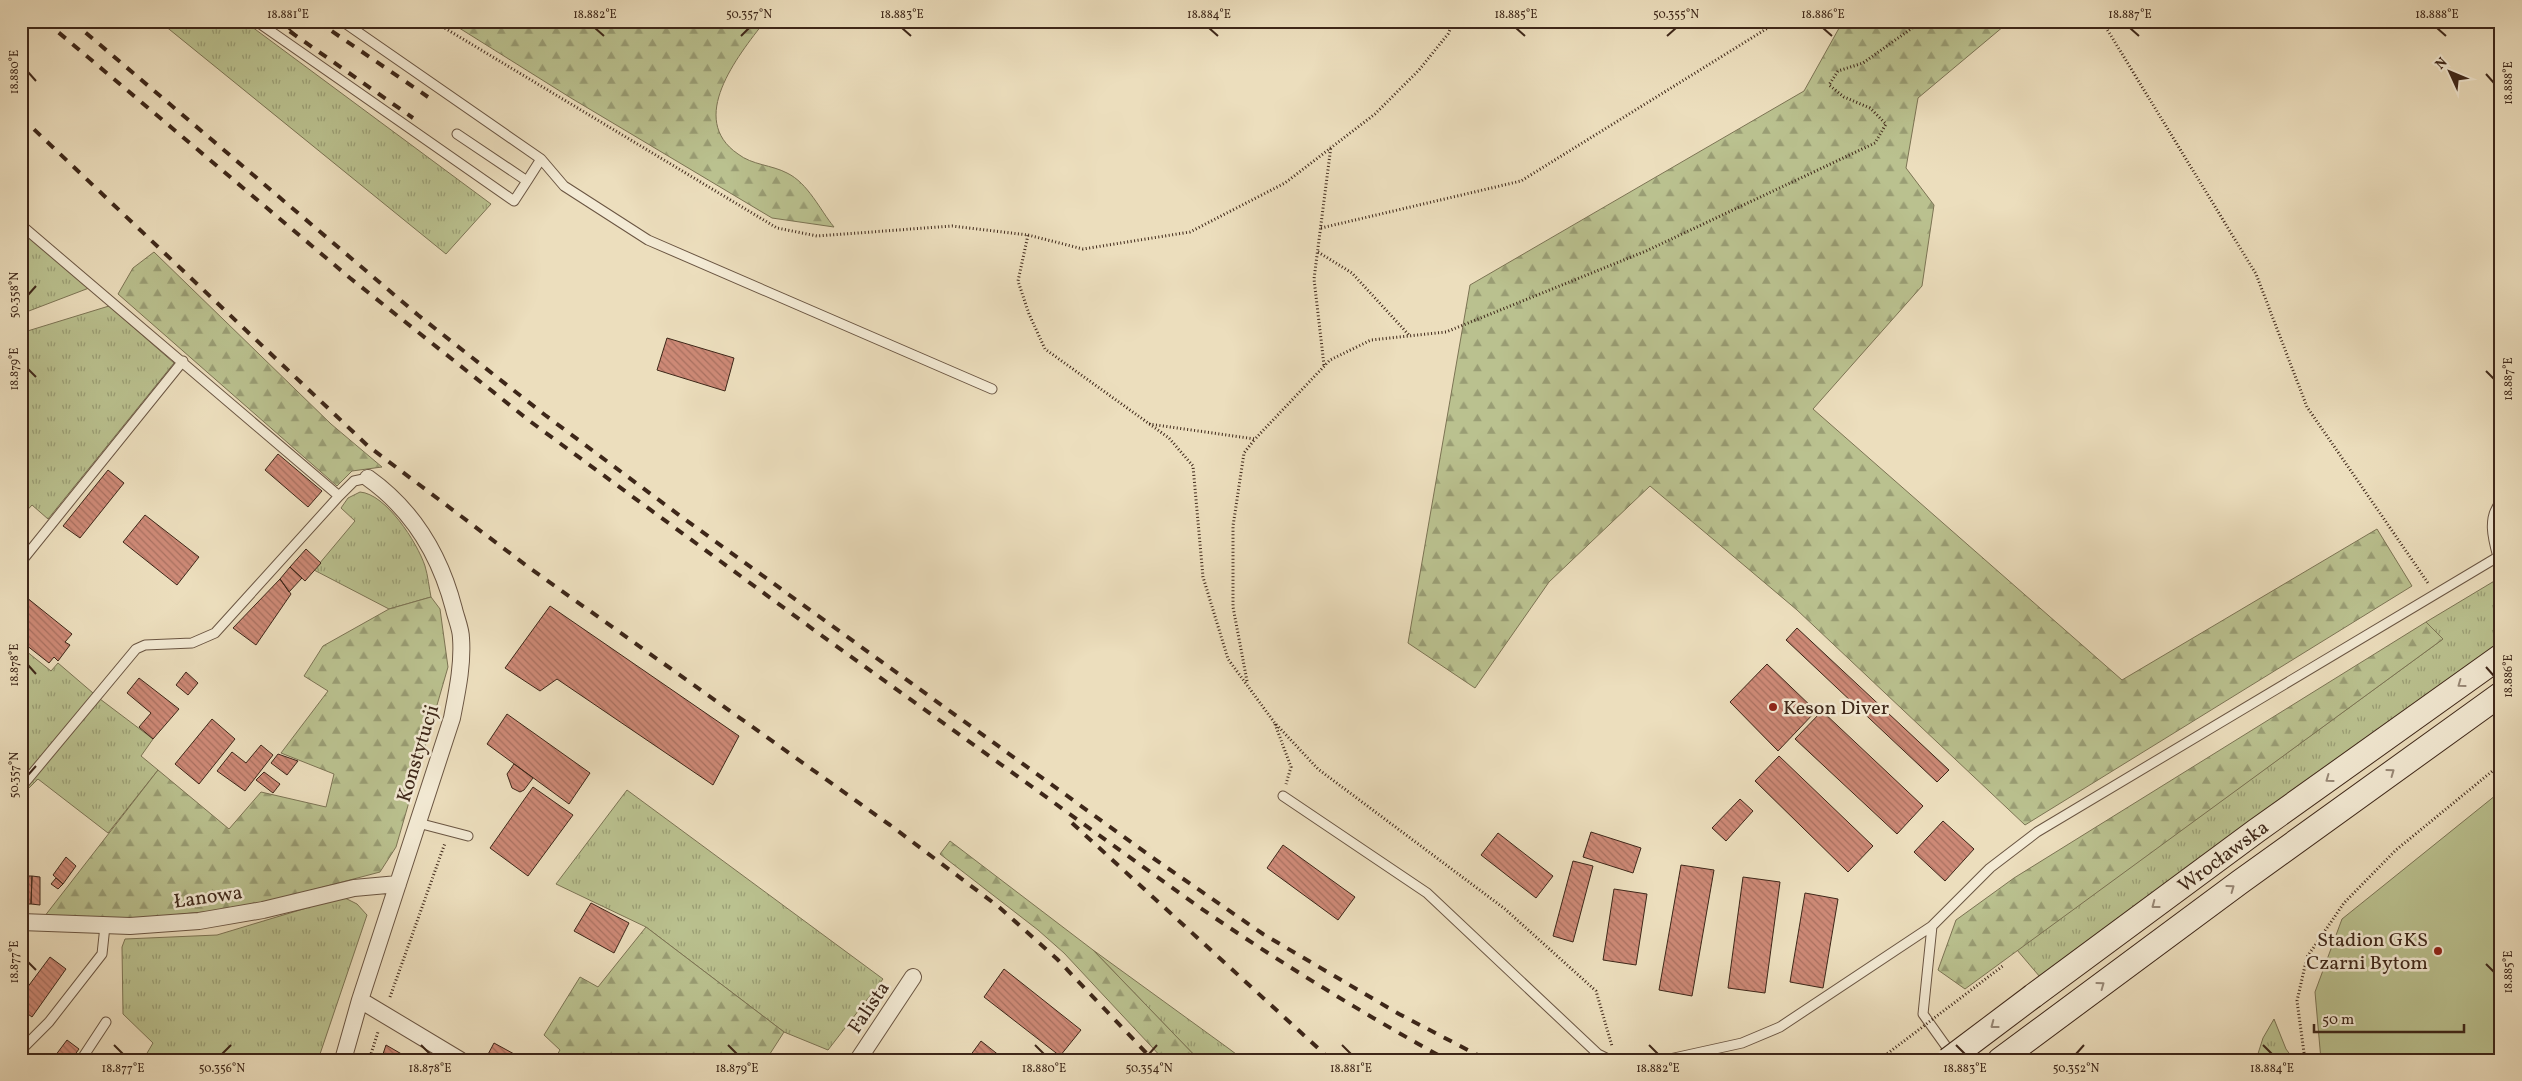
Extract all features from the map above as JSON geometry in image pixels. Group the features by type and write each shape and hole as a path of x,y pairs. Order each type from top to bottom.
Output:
{"main road":[{"name":"Wrocławska","path":"1948,1060 2256,831 2501,656"},
{"name":"Wrocławska","path":"2000,1060 2501,694"}],"street":[{"name":"Konstytucji","path":"343,1060 360,1000 452,718 460,681 462,638 447,584 428,540 402,507 387,492 368,478"},
{"name":"Łanowa","path":"21,922 105,926 199,921 263,910 354,888 398,884"},
{"name":"Falista","path":"858,1060 913,977"},
{"path":"360,1000 460,1060"}],"lane":[{"path":"256,21 514,201 541,159"},
{"path":"342,21 541,159 564,186 648,240 992,389"},
{"path":"458,134 527,181"},
{"path":"21,225 339,496"},
{"path":"21,562 183,362"},
{"path":"22,786 136,649 145,645 192,642 215,633 339,496 354,481 368,478"},
{"path":"1665,1060 1742,1043 1780,1027 1932,926 1990,868 2037,832 2499,556 2491,535 2495,508 2501,502"},
{"path":"1283,796 1427,893 1598,1054 1612,1055"},
{"path":"418,822 468,836"},
{"path":"21,1050 49,1022 102,954 105,926"},
{"path":"1932,926 1923,1014 1955,1060"},
{"path":"81,1060 106,1022"}],"path":[{"path":"433,21 777,228 817,236 952,226 1028,236 1083,249 1190,232 1285,183 1331,146 1376,114 1407,83 1448,34 1454,21"},
{"path":"1321,228 1521,181 1779,21"},
{"path":"1247,684 1233,607 1233,526 1244,453 1330,360 1371,340 1446,332 1646,251 1875,143 1886,124 1870,108 1844,97 1829,84 1838,70 1863,63 1922,21"},
{"path":"2102,21 2256,274 2307,407 2436,594"},
{"path":"1324,366 1314,279 1331,146"},
{"path":"1028,236 1018,281 1031,319 1045,349 1169,438 1193,466 1203,577 1228,659 1274,722 1318,769 1504,909 1596,991 1612,1055"},
{"path":"1318,252 1352,273 1409,336"},
{"path":"1149,424 1255,439"},
{"path":"1274,722 1291,767 1283,796"},
{"path":"2305,1060 2297,1001 2307,957 2344,903 2396,850 2501,764"},
{"path":"369,1060 448,831"},
{"path":"1879,1060 2004,965"}],"green space":[{"path":"159,21 244,21 491,204 446,254"},
{"path":"448,21 765,21 742,52 722,88 717,106 717,124 723,140 738,154 749,160 787,173 801,183 834,227 772,218 571,98"},
{"path":"1843,21 2010,21 1918,98 1906,168 1934,205 1922,286 1813,409 2122,680 2377,529 2412,586 2025,825 1797,610 1650,486 1549,582 1475,688 1408,643 1470,285 1804,91"},
{"path":"21,229 89,288 21,314"},
{"path":"154,252 331,424 382,467 352,471 337,486 118,294 133,268"},
{"path":"109,306 174,363 48,519 32,505 21,517 21,333"},
{"path":"360,492 380,501 390,510 408,533 425,566 431,597 389,609 314,570 355,521 341,508 348,498"},
{"path":"2501,577 2501,642 2191,864 2040,977 2017,950 2443,639 2426,622"},
{"path":"431,597 440,609 448,667 396,847 380,872 244,908 130,919 44,917 158,770 229,829 261,792 326,807 334,774 281,753 328,691 304,676 323,646 389,609"},
{"path":"2426,622 2443,639 1965,989 1938,970 1956,920 2014,878"},
{"path":"21,647 51,671 58,663 100,699 153,739 141,756 158,770 108,833 38,779 25,792 21,789"},
{"path":"627,790 883,979 828,1050 784,1032 646,927 556,884"},
{"name":"Stadion GKS Czarni Bytom","path":"2501,791 2501,1060 2321,1060 2315,992 2342,919"},
{"path":"950,841 1093,950 1199,1060 1164,1060 1064,953 1038,930 940,854"},
{"path":"343,897 357,904 367,915 318,1060 143,1060 153,1043 123,1014 122,947 125,939 217,935"},
{"path":"646,927 784,1032 766,1060 688,1060 683,1057 681,1060 554,1060 560,1050 544,1035 580,977 598,987"},
{"path":"1093,950 1228,1048 1244,1060 1199,1060"},
{"path":"2274,1019 2286,1049 2294,1060 2256,1060 2263,1038"}],"building":[{"path":"667,338 734,358 725,391 657,370"},
{"path":"278,454 322,491 308,507 265,470"},
{"path":"108,470 124,483 80,538 63,526"},
{"path":"145,515 199,557 177,585 123,542"},
{"path":"306,549 321,563 305,581 290,567"},
{"path":"290,567 302,578 289,592 280,579"},
{"path":"280,579 291,594 256,645 233,628"},
{"path":"21,593 72,634 65,642 70,645 58,661 54,657 49,663 21,641"},
{"path":"550,606 739,736 713,785 557,679 540,691 505,668"},
{"path":"1797,628 1949,770 1937,782 1786,640"},
{"name":"Keson Diver","path":"1767,664 1816,711 1778,751 1730,702"},
{"path":"186,672 198,683 188,695 176,685"},
{"path":"139,678 179,709 153,739 139,727 151,713 127,693"},
{"path":"1822,711 1923,806 1897,834 1795,739"},
{"path":"507,714 590,773 569,804 487,744"},
{"path":"212,719 235,739 199,784 175,764"},
{"path":"261,745 273,755 245,791 217,771 232,752 246,763"},
{"path":"278,754 298,761 287,775 271,763"},
{"path":"1779,756 1873,846 1848,872 1755,781"},
{"path":"514,764 533,778 524,790 520,792 512,788 507,774"},
{"path":"264,772 280,784 273,793 256,780"},
{"path":"533,787 573,815 528,876 490,848"},
{"path":"1740,799 1753,811 1726,841 1712,828"},
{"path":"1943,821 1974,849 1945,881 1914,852"},
{"path":"1591,832 1641,848 1633,873 1583,857"},
{"path":"1498,833 1553,876 1536,898 1481,855"},
{"path":"1283,845 1355,897 1338,920 1267,868"},
{"path":"66,857 76,866 63,884 53,875"},
{"path":"1573,861 1593,866 1573,942 1553,936"},
{"path":"1681,865 1714,870 1692,996 1659,990"},
{"path":"21,876 32,876 31,904 21,904"},
{"path":"32,876 40,877 40,905 31,904"},
{"path":"1743,877 1780,882 1765,993 1728,988"},
{"path":"56,878 63,884 58,889 51,884"},
{"path":"1614,889 1647,894 1636,965 1603,960"},
{"path":"1805,893 1838,899 1823,988 1790,982"},
{"path":"591,903 629,923 614,953 574,931"},
{"path":"50,957 66,969 32,1017 21,1009 21,996"},
{"path":"1004,969 1081,1030 1060,1056 984,997"},
{"path":"67,1040 79,1049 71,1060 52,1060"},
{"path":"981,1041 1005,1060 967,1060"},
{"path":"494,1043 525,1060 485,1060"},
{"path":"386,1045 412,1060 381,1060"}],"railway":[{"path":"45,21 350,278 531,422 814,630 1199,907 1321,986 1447,1060"},
{"path":"72,21 418,315 545,415 683,518 1153,858 1263,934 1399,1014 1487,1060"},
{"path":"275,21 413,118"},
{"path":"317,21 428,97"},
{"path":"21,117 368,446 531,569 890,825 999,907 1057,959 1153,1060"},
{"path":"1072,823 1331,1060"}],"place":[{"name":"Keson Diver","path":"1773,707"},
{"name":"Stadion GKS Czarni Bytom","path":"2438,951"}]}
